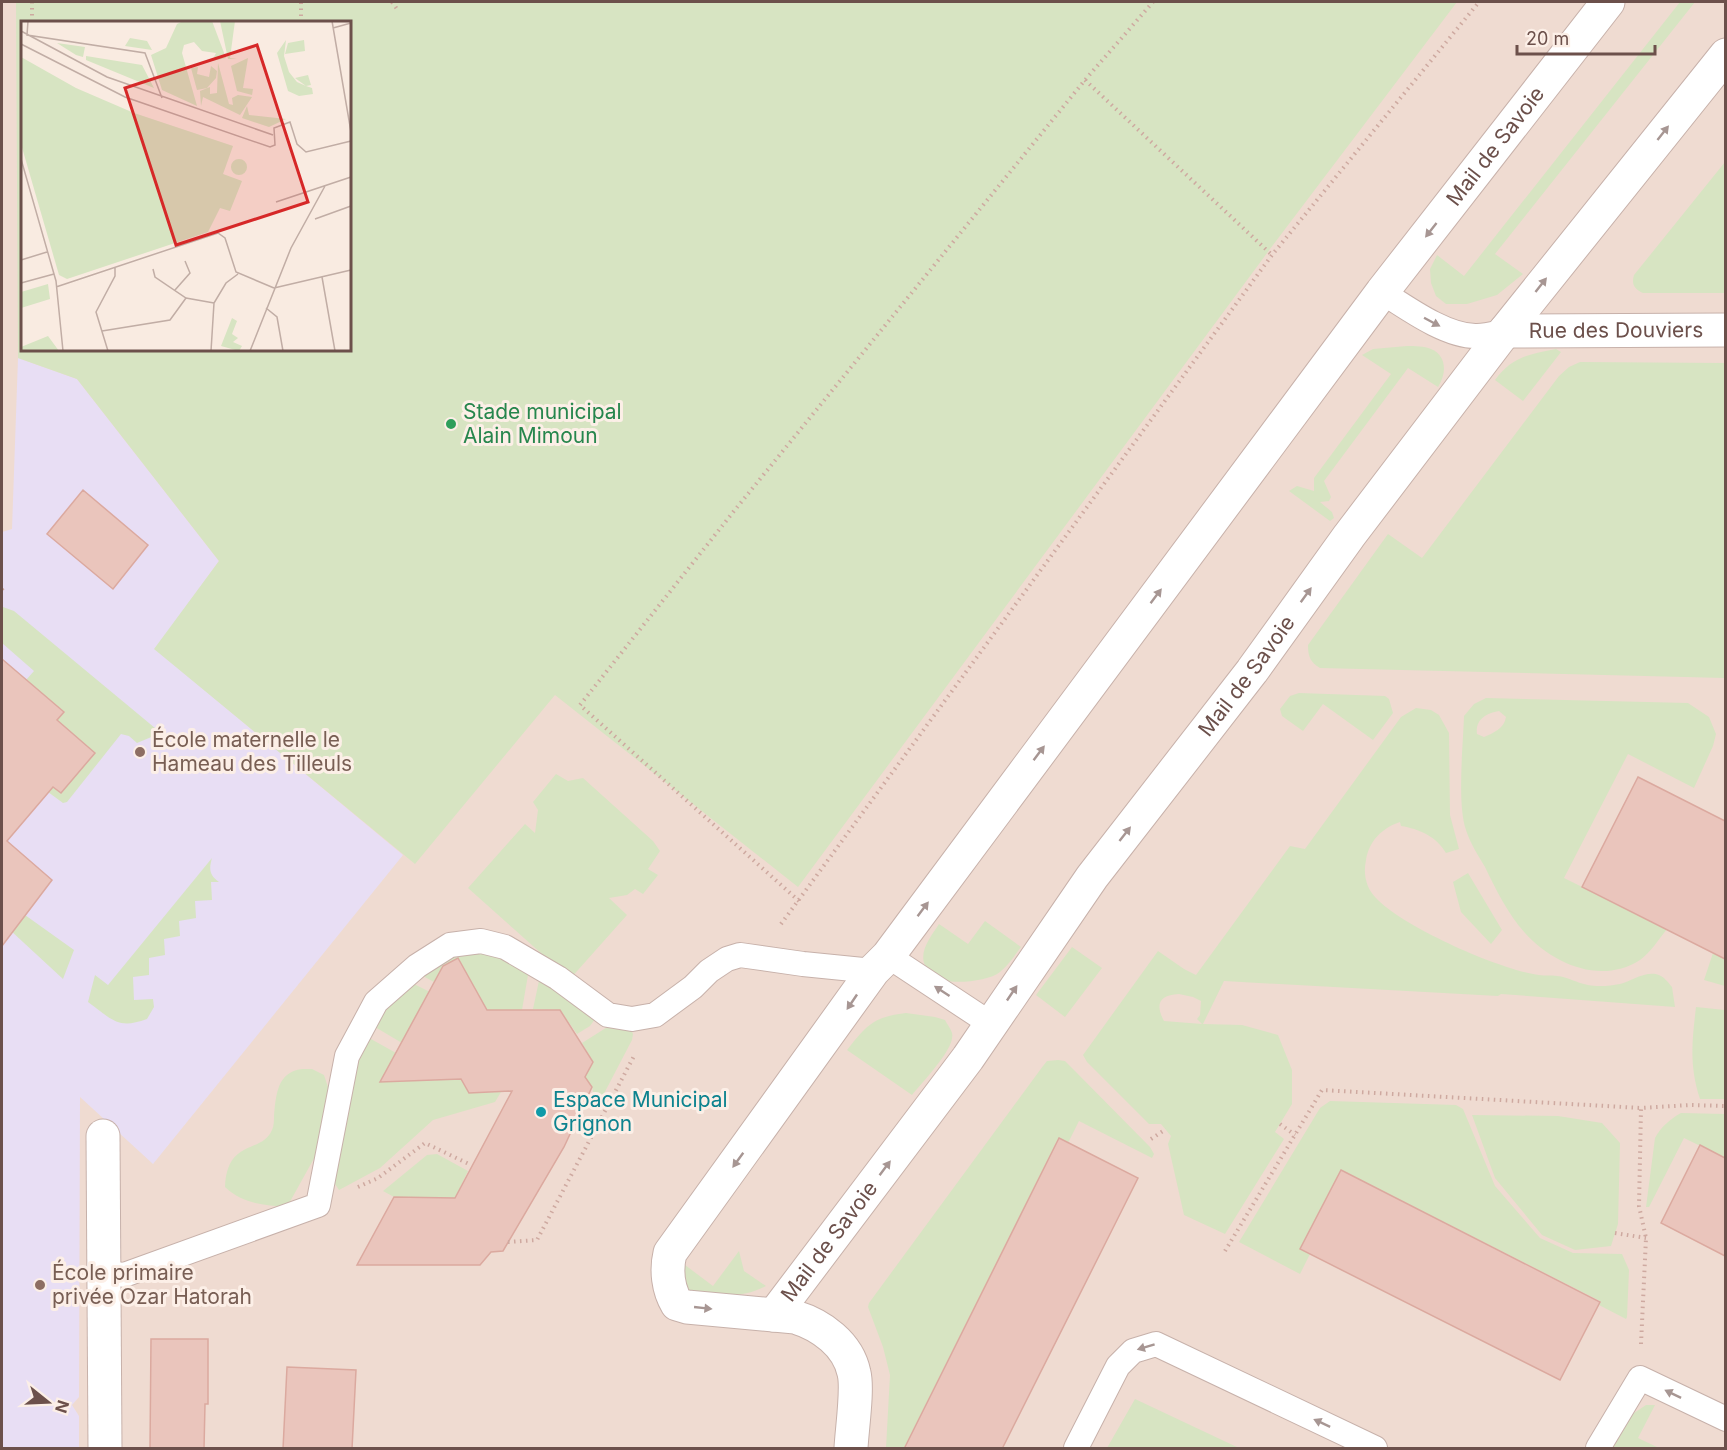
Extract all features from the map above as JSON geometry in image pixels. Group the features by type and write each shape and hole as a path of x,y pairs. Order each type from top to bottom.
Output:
{"street":[{"name":"Mail de Savoie","path":"851,1449 855,1375 851,1361 843,1348 808,1321 677,1304 672,1295 667,1266 670,1253 881,963 1382,292 1608,2"},
{"name":"Mail de Savoie","path":"774,1315 968,1058 1092,877 1252,670 1349,536 1505,331 1725,55"},
{"name":"Rue des Douviers","path":"1505,331 1725,330"},
{"path":"103,1136 105,1449"}],"lane":[{"path":"1382,292 1452,332 1476,336 1505,331"},
{"path":"104,1272 124,1275 318,1205 347,1056 376,1002 417,966 450,945 481,940 505,947 558,978 608,1015 632,1019 655,1015 693,987 709,971 727,959 740,955 803,964 881,963 991,1023"},
{"path":"1076,1449 1118,1366 1133,1351 1156,1344 1375,1449"},
{"path":"1598,1449 1640,1378 1725,1419"}],"path":[{"path":"32,2 32,21"},
{"path":"301,2 301,21"},
{"path":"392,2 397,9"},
{"path":"799,901 580,705 734,511 1085,80 1153,2"},
{"path":"755,956 799,901 1272,255 1479,2"},
{"path":"1085,80 1272,255"},
{"path":"508,1242 537,1240 655,1015"},
{"path":"1225,1251 1322,1090 1641,1108 1690,1105 1725,1106"},
{"path":"1640,1378 1646,1238 1639,1206 1641,1108"},
{"path":"1280,1124 1295,1135"},
{"path":"1151,1139 1166,1129"},
{"path":"318,1205 378,1178 425,1143 471,1165"},
{"path":"1615,1233 1646,1238"}],"shaded area":[{"path":"2,2 1725,2 1725,1448 2,1448"},
{"name":"École maternelle le Hameau des Tilleuls","path":"18,358 77,379 219,561 155,649 403,855 153,1164 80,1097 79,1397 72,1405 79,1416 79,1448 2,1448 2,532 12,529"}],"green space":[{"name":"Stade municipal Alain Mimoun","path":"16,2 1457,2 1273,245 798,887 555,695 415,864 154,649 219,561 77,379 18,358"},
{"path":"1680,2 1695,2 1495,254 1523,274 1497,295 1467,304 1446,304 1436,296 1431,283 1430,269 1437,255 1464,276"},
{"path":"1725,162 1725,293 1643,293 1638,290 1633,284 1634,275"},
{"path":"1419,346 1437,352 1444,366 1441,382 1438,387 1408,368 1324,481 1331,497 1329,501 1320,502 1332,512 1334,518 1330,521 1289,491 1297,486 1314,491 1314,478 1391,374 1362,355 1373,349"},
{"path":"1556,349 1561,352 1523,401 1495,380 1515,361"},
{"path":"1580,362 1725,363 1725,678 1320,668 1314,663 1309,656 1308,645 1388,534 1422,558 1559,376 1569,367"},
{"path":"3,607 14,611 161,733 137,743 129,736 121,734 67,802 63,803 48,792 53,787 61,793 95,753 57,720 64,712 26,680 34,671 2,643"},
{"path":"1299,693 1385,696 1389,699 1393,713 1373,740 1323,704 1303,731 1282,716 1280,709 1290,696"},
{"path":"1486,698 1688,703 1709,717 1716,734 1694,788 1628,754 1564,878 1667,929 1640,960 1610,971 1578,968 1549,954 1536,944 1508,910 1472,844 1463,819 1461,775 1464,716 1474,704","holes":["1499,711 1506,717 1501,728 1484,737 1477,734 1478,725 1486,715"]},
{"path":"1416,708 1431,710 1439,715 1449,733 1450,815 1459,849 1446,853 1432,838 1421,831 1401,826 1400,822 1388,828 1373,841 1366,860 1366,881 1376,898 1407,922 1429,934 1477,956 1522,971 1561,977 1592,986 1620,984 1649,974 1659,975 1672,987 1675,1007 1501,994 1498,996 1224,981 1203,1024 1242,1025 1278,1035 1292,1070 1292,1104 1275,1132 1284,1139 1225,1234 1184,1215 1168,1144 1171,1136 1161,1124 1149,1124 1087,1062 1083,1055 1158,951 1196,975 1290,846 1305,849 1401,717","holes":["1179,994 1201,1001 1200,1015 1197,1019 1202,1024 1164,1021 1160,1010 1163,998"]},
{"path":"556,774 568,781 583,778 653,841 660,851 648,869 658,875 643,894 635,889 627,895 609,898 627,915 570,979 468,888 525,824 535,833 538,810 533,802"},
{"path":"212,858 211,872 219,882 211,882 212,900 195,901 196,918 179,921 180,936 164,939 165,955 149,958 149,975 133,977 134,1000 153,999 154,1007 147,1019 121,1023 109,1018 88,1002 95,975 108,985"},
{"path":"1468,873 1502,930 1491,944 1461,912 1453,882"},
{"path":"25,915 74,950 63,979 10,930"},
{"path":"985,921 1021,947 1006,967 987,978 968,981 942,980 932,975 923,958 927,942 939,924 968,944"},
{"path":"1072,947 1102,968 1065,1017 1036,995"},
{"path":"474,948 529,969 522,1010 487,1010 463,968 444,965 434,982 423,976 452,953"},
{"path":"1713,953 1725,959 1725,986 1704,980"},
{"path":"540,976 595,1019 590,1026 577,1034 560,1010 533,1009"},
{"path":"412,983 430,992 402,1043 375,1027 375,1023 391,1002"},
{"path":"1696,1007 1725,1010 1725,1099 1700,1099 1692,1053"},
{"path":"906,1013 945,1020 952,1033 952,1039 944,1056 912,1095 847,1050 866,1028 878,1020"},
{"path":"609,1026 630,1027 633,1034 597,1107 592,1087 585,1077 593,1062 582,1043"},
{"path":"365,1039 371,1039 396,1053 400,1081 461,1079 469,1093 501,1092 495,1102 433,1120 380,1168 339,1190 333,1181 341,1113"},
{"path":"1047,1061 1065,1061 1150,1147 1154,1154 1152,1158 1079,1121 1068,1143 1058,1139 904,1448 886,1448 890,1375 883,1347 868,1307 869,1303 1043,1066"},
{"path":"302,1069 312,1069 324,1075 328,1087 323,1128 317,1153 287,1207 262,1204 239,1197 225,1187 227,1171 238,1154 267,1137 273,1127 279,1086 287,1075"},
{"path":"1330,1101 1456,1105 1463,1109 1495,1186 1540,1238 1573,1253 1622,1254 1629,1270 1626,1319 1599,1305 1600,1301 1341,1170 1301,1249 1310,1254 1300,1274 1239,1242 1320,1108"},
{"path":"1681,1113 1725,1114 1725,1158 1684,1138 1649,1207 1646,1207 1655,1138 1666,1124"},
{"path":"1472,1115 1558,1116 1602,1123 1620,1143 1618,1224 1611,1246 1575,1250 1542,1235 1495,1178"},
{"path":"437,1154 468,1171 455,1198 394,1197 383,1191 427,1155"},
{"path":"739,1251 744,1271 766,1286 738,1295 720,1295 691,1292 683,1282 685,1265 713,1286"},
{"path":"1135,1399 1239,1448 1107,1448"},
{"path":"1646,1405 1655,1405 1638,1438 1659,1448 1609,1448 1628,1417"}],"building":[{"path":"83,490 148,545 113,589 47,534"},
{"path":"2,659 64,712 57,720 95,753 61,793 53,787 7,841 52,880 2,946"},
{"path":"1638,777 1725,821 1725,959 1582,887"},
{"name":"Espace Municipal Grignon","path":"458,958 487,1010 560,1010 593,1062 585,1077 592,1087 564,1147 503,1251 491,1252 480,1265 357,1265 394,1197 455,1198 512,1091 469,1093 461,1079 380,1082 443,966"},
{"path":"1059,1138 1138,1178 1002,1449 904,1449"},
{"path":"1700,1145 1725,1158 1725,1256 1661,1223"},
{"path":"1341,1170 1600,1302 1560,1380 1300,1249"},
{"path":"151,1339 208,1339 208,1404 205,1404 204,1449 150,1449"},
{"path":"287,1367 356,1370 352,1449 283,1449"}],"place":[{"name":"Stade municipal Alain Mimoun","path":"451,424"},
{"name":"École maternelle le Hameau des Tilleuls","path":"140,752"},
{"name":"Espace Municipal Grignon","path":"541,1112"},
{"name":"École primaire privée Ozar Hatorah","path":"40,1285"}]}
